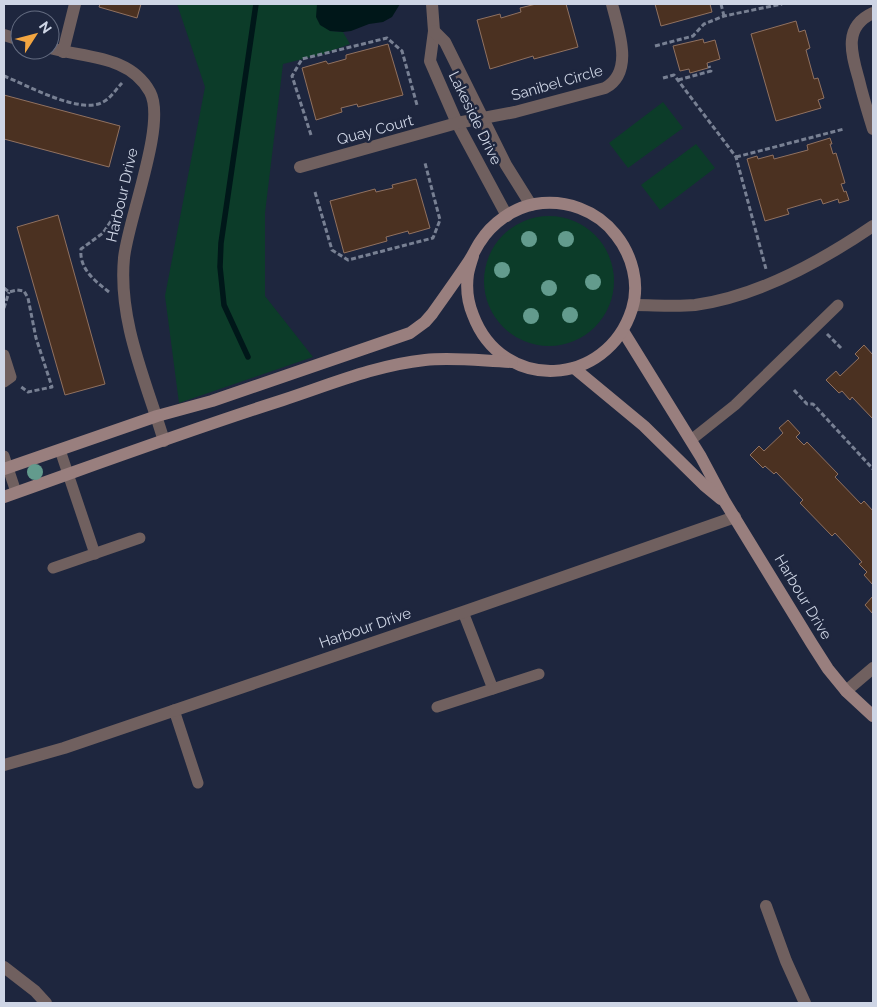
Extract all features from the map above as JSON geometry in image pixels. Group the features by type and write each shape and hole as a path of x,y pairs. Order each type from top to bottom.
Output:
{"street":[{"path":"63,52 75,4"},
{"name":"Lakeside Drive","path":"432,4 434,31 430,62 457,123 507,216"},
{"name":"Sanibel Circle","path":"457,123 514,112 579,96 612,85 618,78 622,62 620,40 612,4"},
{"path":"873,14 862,20 855,28 851,49 873,129"},
{"name":"Lakeside Drive","path":"434,31 444,42 506,165 531,206"},
{"name":"Harbour Drive","path":"60,51 121,64 132,71 150,91 154,101 154,133 124,256 124,297 132,339 164,441"},
{"name":"Quay Court","path":"300,167 457,123"},
{"path":"5,464 60,450 157,416 212,400 351,354 416,329 432,314 487,233 507,216 519,209 551,203 568,204 584,209 612,228 631,259 635,279 634,305 623,331 616,341 600,356 574,368 558,371 530,368 512,362 497,352 476,325 470,309 467,291 468,275 473,256"},
{"path":"634,305 694,305 729,297 768,284 809,265 873,226"},
{"name":"Harbour Drive","path":"623,331 691,440 725,502 828,669 846,691 873,716"},
{"path":"351,354 359,375"},
{"path":"10,494 209,424 359,375 424,360 453,359 512,362"},
{"name":"Harbour Drive","path":"574,368 644,426 704,485 725,502"},
{"name":"Harbour Drive","path":"4,765 64,748 464,612 735,517"},
{"path":"846,691 873,668"},
{"path":"766,906 786,961 805,1003"},
{"path":"4,966 35,991 46,1003"}],"lane":[{"path":"691,440 735,405 838,305"},
{"path":"4,355 11,377 6,380"},
{"path":"60,450 95,554"},
{"path":"5,464 10,494"},
{"path":"53,568 140,538"},
{"path":"464,612 493,689"},
{"path":"437,707 539,674"},
{"path":"174,710 198,783"}],"path":[{"path":"721,4 724,16"},
{"path":"655,46 693,36 704,24 724,16 782,4"},
{"path":"311,135 292,76 302,59 386,38 402,51 417,105"},
{"path":"678,80 711,72 709,66"},
{"path":"4,76 41,93 82,106 100,104 106,101 132,71"},
{"path":"663,78 674,75 736,157 766,262 768,284"},
{"path":"736,157 844,129"},
{"path":"315,192 332,250 348,260 433,238 440,220 425,163"},
{"path":"124,297 109,292 97,282 80,259 80,249 103,233 116,215 135,208"},
{"path":"4,288 9,292"},
{"path":"6,380 28,392 52,387 36,338 28,298 24,291 9,292"},
{"path":"4,308 9,292"},
{"path":"794,390 807,404 813,404 873,469"}],"green space":[{"path":"177,4 317,4 317,19 330,31 343,32 350,44 323,54 283,64 265,213 265,296 313,357 179,403 165,296 205,87"},
{"path":"663,102 683,128 628,168 609,143"},
{"path":"696,144 715,168 660,210 641,185"},
{"path":"549,216 562,217 574,221 595,235 609,256 613,268 613,294 609,306 595,327 574,341 562,345 549,346 536,345 524,341 503,327 489,306 485,294 484,281 485,268 489,256 503,235 524,221 536,217"}],"shaded area":[{"path":"317,4 400,4 392,17 383,22 343,32 330,31 320,25 316,17"}],"building":[{"path":"100,4 141,4 137,18 99,7"},
{"path":"536,4 566,4 578,47 534,59 533,56 490,69 477,20 500,14 501,18 521,12 520,8"},
{"path":"655,4 710,4 712,12 661,26"},
{"path":"796,21 799,32 805,30 810,48 806,50 814,79 818,78 824,98 818,100 821,108 776,121 751,34"},
{"path":"703,39 704,43 715,40 720,59 707,63 708,68 690,73 689,69 680,71 673,46"},
{"path":"388,44 403,95 358,107 357,104 341,108 342,112 316,120 302,68 326,61 328,64 346,59 346,55"},
{"path":"4,95 120,126 109,167 4,139"},
{"path":"830,138 833,154 836,153 845,183 841,184 849,200 839,203 838,199 823,204 821,199 787,209 789,214 765,221 747,159 757,156 758,159 773,155 774,159 808,150 807,145"},
{"path":"416,179 430,228 409,234 408,231 386,237 387,241 344,253 330,201 375,189 376,192 393,188 392,185"},
{"path":"58,215 105,384 65,395 17,227"},
{"path":"864,345 873,355 873,419 852,397 850,400 842,391 839,393 826,380 836,371 840,376 859,358 855,354"},
{"path":"788,420 800,433 796,437 804,445 807,442 838,474 835,477 861,504 864,501 873,511 873,585 864,575 867,572 859,564 862,562 835,533 832,536 800,503 803,500 776,472 774,474 765,466 763,468 750,455 759,446 764,451 783,433 779,428"},
{"path":"873,596 873,614 865,605"}],"waterway":[{"path":"248,357 224,305 220,267 221,243 256,4"}]}
